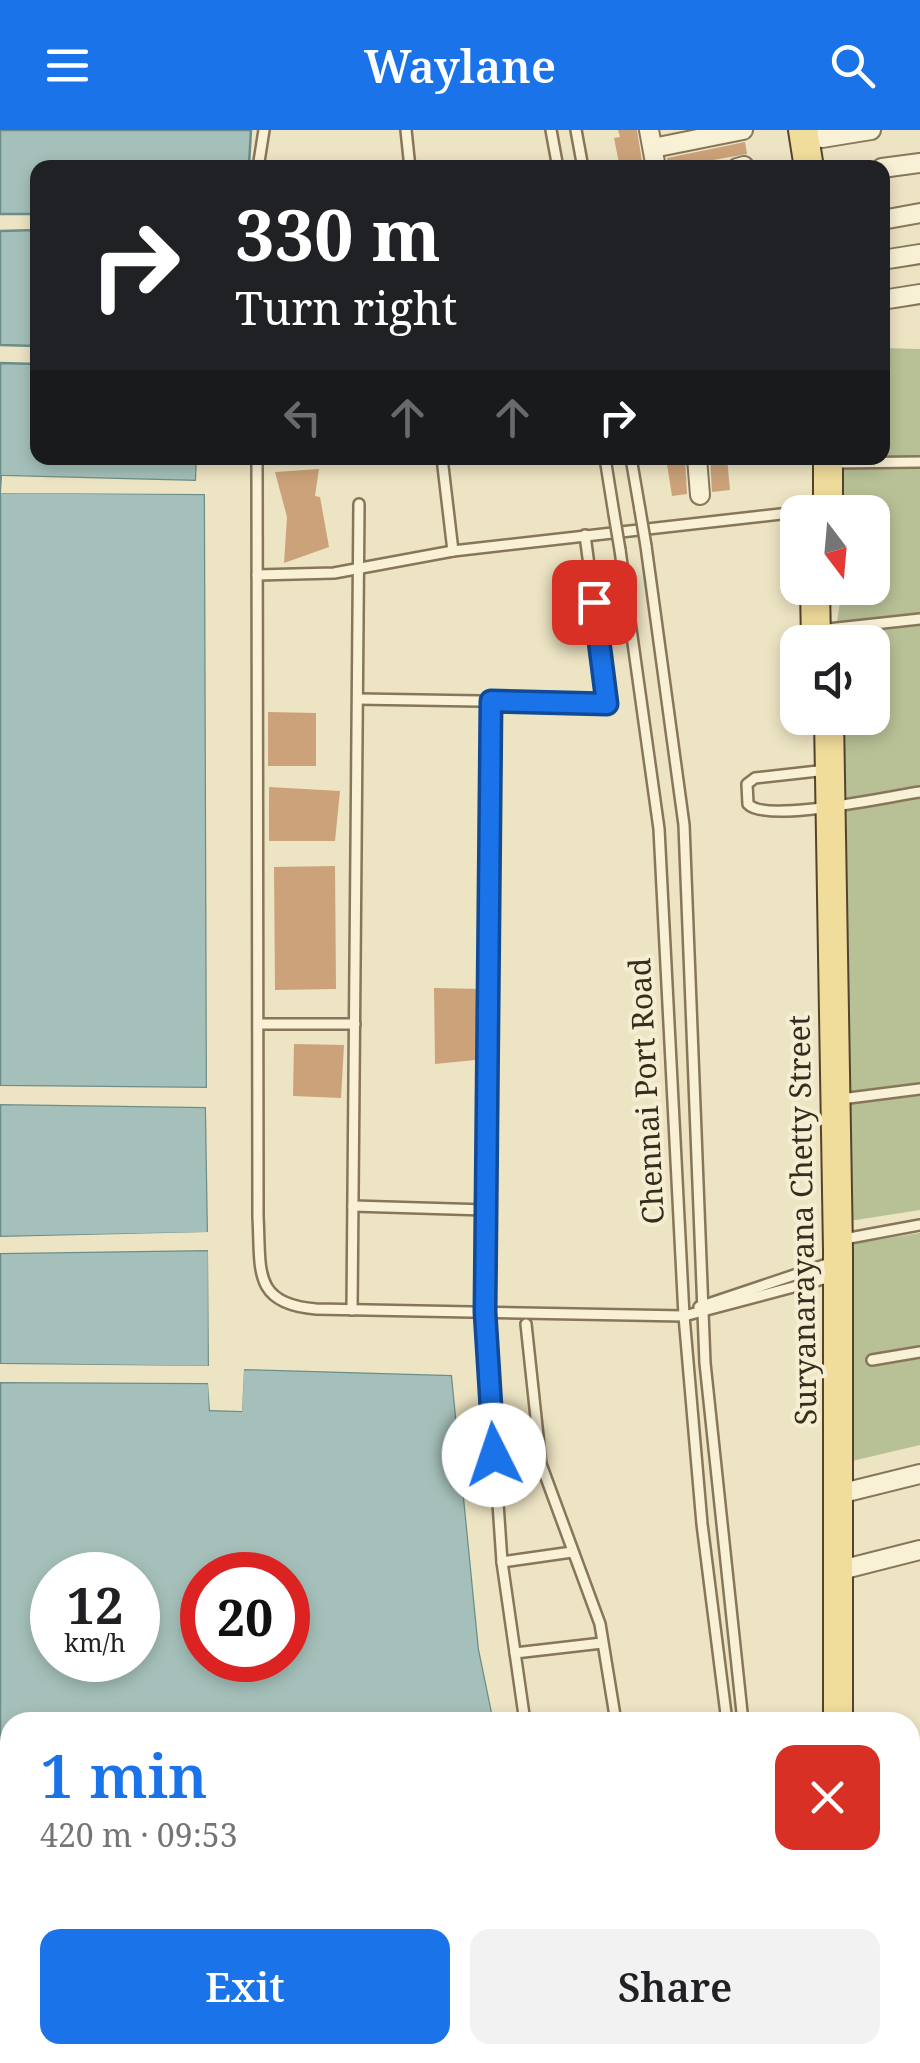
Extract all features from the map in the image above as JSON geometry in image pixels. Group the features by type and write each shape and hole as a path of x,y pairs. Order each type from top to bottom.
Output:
{"main road":[{"path":"810,160 815,132"},
{"path":"815,132 821,160"},
{"path":"822,495 823,465"},
{"name":"Suryanarayana Chetty Street","path":"817,735 824,806 833,1100 821,1712"},
{"name":"Suryanarayana Chetty Street","path":"828,735 824,806 839,1494 838,1712"}],"street":[{"path":"651,139 742,130"},
{"path":"815,132 871,130"},
{"path":"890,167 920,163"},
{"path":"890,218 920,212"},
{"path":"890,259 920,254"},
{"path":"890,299 920,294"},
{"path":"698,465 700,495"},
{"path":"839,1494 920,1474"},
{"path":"840,1570 920,1550"}],"lane":[{"path":"259,160 264,130"},
{"path":"406,130 409,160"},
{"path":"551,130 557,160"},
{"path":"576,130 582,160"},
{"path":"890,461 920,462"},
{"path":"257,465 258,1217 266,1286 278,1302 287,1306 352,1310 684,1316 832,1264 920,1225"},
{"path":"443,465 453,550"},
{"name":"Chennai Port Road","path":"606,465 659,829 684,1316 702,1524 726,1712"},
{"name":"Chennai Port Road","path":"632,465 684,826 702,1310 741,1712"},
{"path":"352,1310 359,504"},
{"path":"257,575 317,575 453,550 780,515"},
{"path":"358,699 607,704 585,536"},
{"path":"890,625 920,619"},
{"path":"491,701 485,1312 502,1562 524,1712"},
{"path":"818,771 755,778 748,784 746,796 752,810 824,806 920,792"},
{"path":"258,1024 355,1024"},
{"path":"833,1100 920,1089"},
{"path":"353,1206 486,1210"},
{"path":"526,1324 541,1464 602,1643 614,1712"},
{"path":"872,1360 920,1352"},
{"path":"502,1562 572,1552"},
{"path":"515,1654 602,1643"}],"green space":[{"path":"890,348 920,349 920,1210 843,1222 834,735 890,735 890,625 837,625 839,605 890,605 890,495 839,495 838,465 890,465"},
{"path":"920,1233 920,1445 852,1461 845,1245"}],"water":[{"path":"0,130 251,130 249,160 30,160 30,214 0,214"},
{"path":"30,230 30,346 0,345 0,231"},
{"path":"0,363 30,364 30,465 197,465 196,481 2,476 1,492 205,494 207,1088 0,1086"},
{"path":"0,1104 206,1107 208,1233 0,1237"},
{"path":"209,1250 209,1367 0,1364 0,1253"},
{"path":"243,1369 452,1375 479,1649 492,1712 0,1712 0,1382 209,1383 210,1410 241,1411"}],"pier":[{"path":"197,465 201,465 197,486 7,481 6,488 209,492 212,1090 0,1091 0,1086 207,1088 205,494 1,493 2,476 196,481"},
{"path":"0,1099 209,1103 212,1236 0,1242 0,1237 208,1232 206,1107 0,1104"},
{"path":"211,1245 212,1371 0,1369 0,1364 209,1366 208,1250 0,1253 0,1248"},
{"path":"242,1364 456,1372 484,1649 497,1712 492,1712 479,1649 452,1375 244,1369 242,1411 210,1410 208,1383 0,1382 0,1377 209,1378 214,1382 214,1406 237,1406"}],"building":[{"path":"618,130 637,130 642,160 618,160 614,138 620,137"},
{"path":"745,142 747,154 713,160 667,158"},
{"path":"667,465 685,465 687,494 672,496"},
{"path":"710,465 728,465 730,490 712,492"},
{"path":"319,469 315,496 320,497 329,547 284,563 287,517 275,472"},
{"path":"268,712 316,713 316,766 268,766"},
{"path":"269,787 340,791 335,841 269,841"},
{"path":"335,866 336,989 275,990 274,867"},
{"path":"434,988 480,989 475,1060 435,1064"},
{"path":"294,1044 344,1045 341,1098 293,1096"}],"route":[{"path":"494,1455 485,1312 491,701 607,704 594,602"}]}
